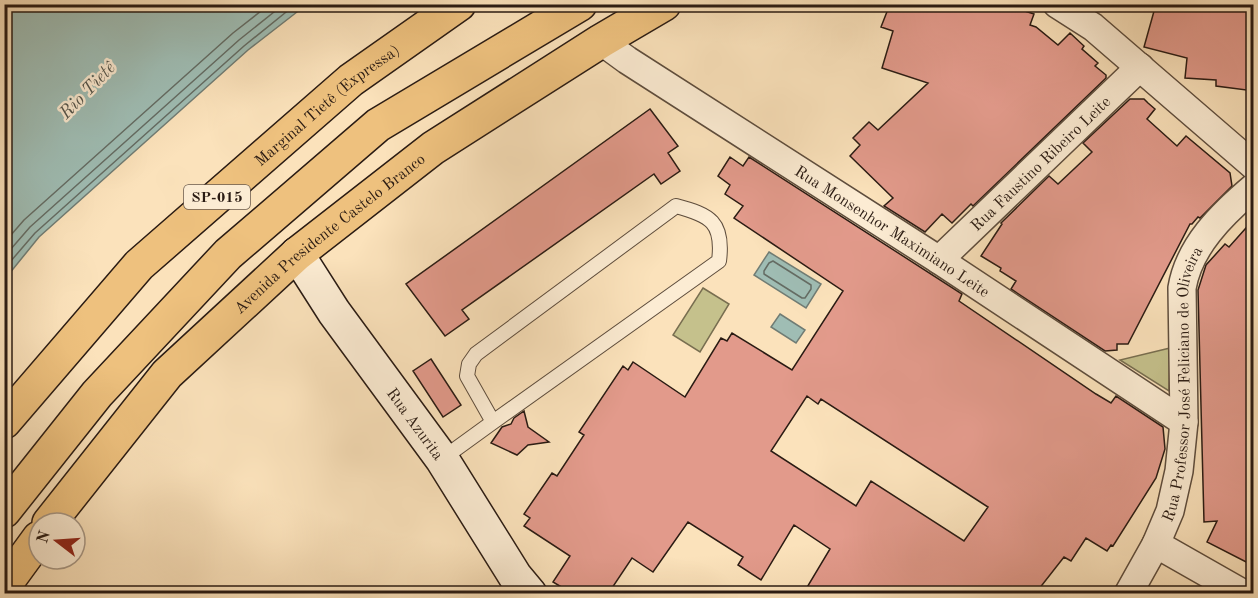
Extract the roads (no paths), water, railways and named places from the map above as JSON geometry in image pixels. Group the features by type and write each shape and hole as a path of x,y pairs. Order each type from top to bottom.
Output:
{"highway":[{"name":"Marginal Tietê (Expressa)","path":"4,422 139,265 351,80 459,4"},
{"path":"4,511 97,394 228,254 378,125 580,4"},
{"name":"Avenida Presidente Castelo Branco","path":"59,511 167,374 297,254 433,148 601,41 664,4"},
{"path":"4,586 27,554"}],"street":[{"path":"1057,4 1093,27 1254,166"},
{"name":"Rua Monsenhor Maximiano Leite","path":"601,41 1184,422"},
{"name":"Rua Faustino Ribeiro Leite","path":"939,260 1140,67"},
{"name":"Rua Professor José Feliciano de Oliveira","path":"1128,594 1156,543 1170,511 1179,471 1184,422 1182,288 1185,271 1193,252 1206,234 1254,187"},
{"name":"Rua Azurita","path":"297,254 334,312 442,459 515,576 530,594"},
{"path":"1156,543 1244,594"}],"lane":[{"path":"442,459 719,261 720,236 708,217 676,206 476,354 469,364 467,376 493,422"}],"water":[{"name":"Rio Tietê","path":"19,4 306,5 248,50 39,237 5,279 5,18"},
{"path":"769,252 821,284 806,308 754,275"},
{"path":"780,314 805,330 796,343 771,327"}]}
